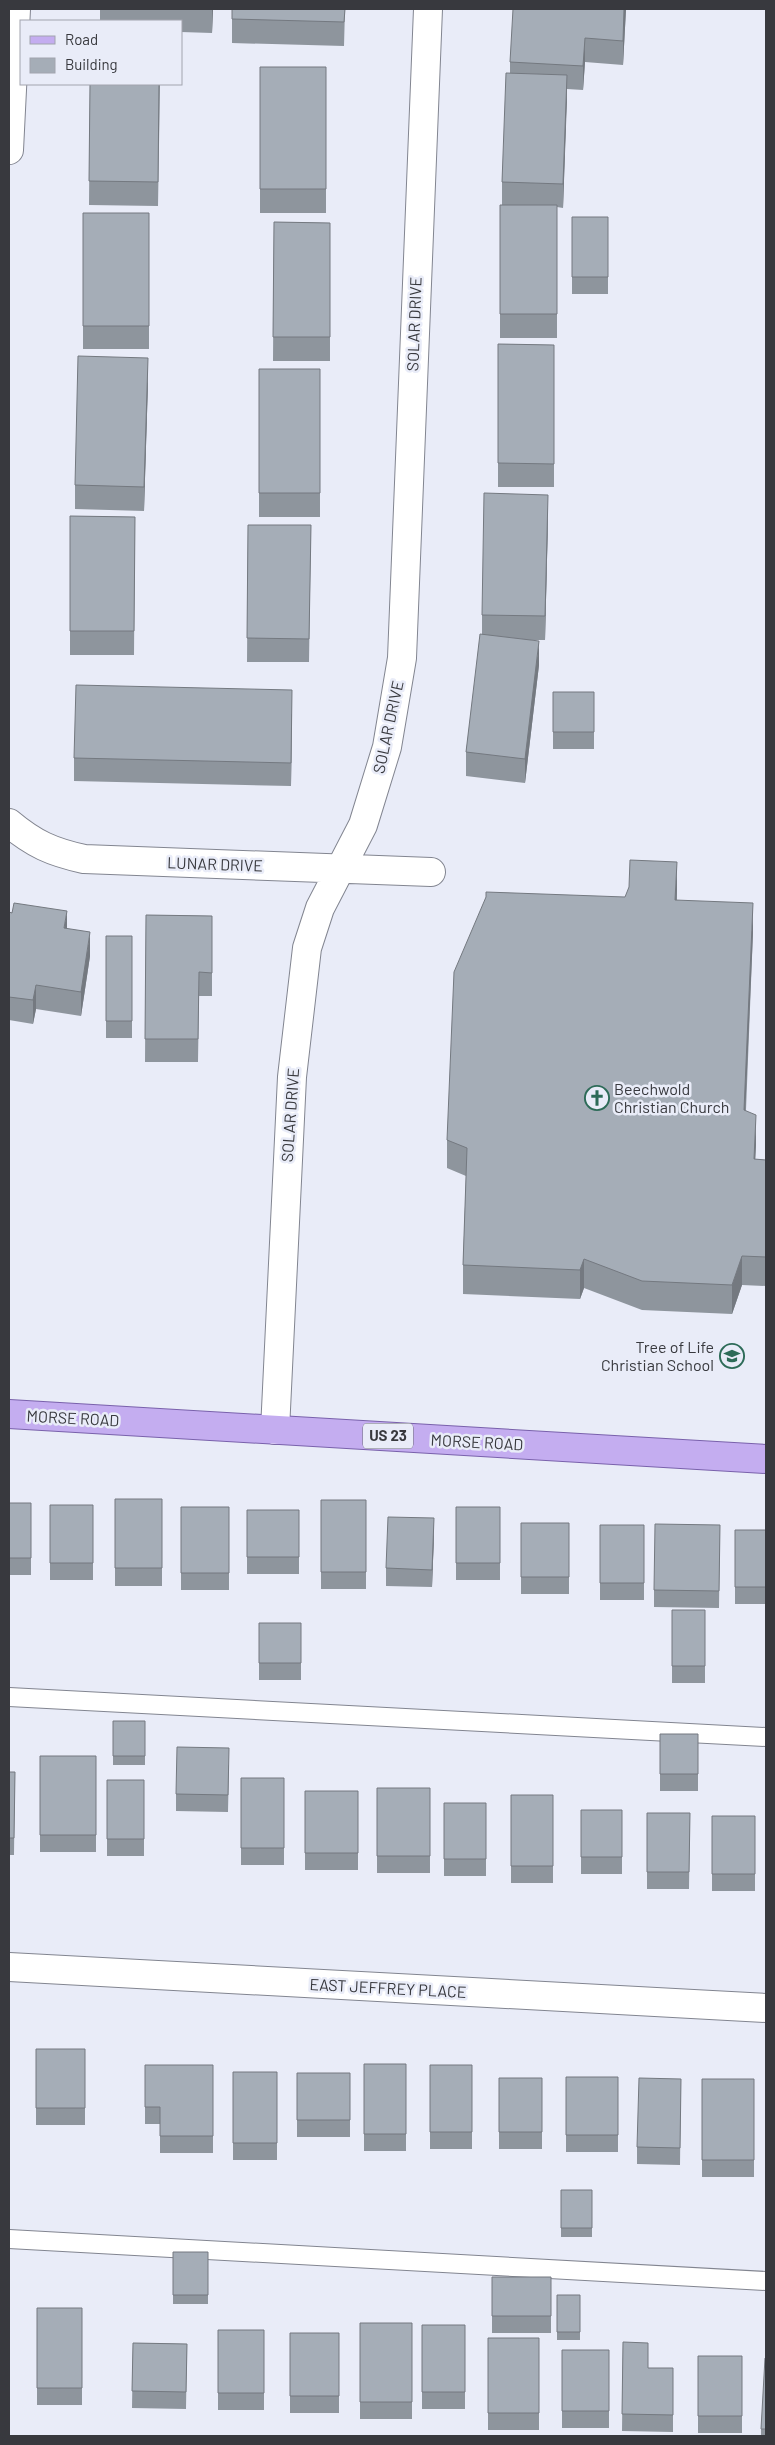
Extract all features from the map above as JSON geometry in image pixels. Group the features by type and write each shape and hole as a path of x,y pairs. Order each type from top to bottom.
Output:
{"main road":[{"name":"MORSE ROAD","path":"9,1414 766,1459"}],"street":[{"path":"9,150 16,9"},
{"name":"SOLAR DRIVE","path":"275,1430 292,1077 307,948 320,908 363,825 387,747 402,658 428,9"},
{"name":"LUNAR DRIVE","path":"9,823 29,840 55,853 84,859 431,872"},
{"name":"EAST JEFFREY PLACE","path":"9,1967 766,2008"}],"lane":[{"path":"9,1697 766,1737"},
{"path":"9,2239 766,2281"}],"building":[{"path":"232,9 345,9 344,22 232,19"},
{"path":"513,9 624,9 623,41 585,38 583,66 510,62"},
{"path":"260,67 326,67 326,189 260,189"},
{"path":"506,73 567,75 563,184 502,182"},
{"path":"90,85 159,85 158,182 89,181"},
{"path":"500,205 557,205 557,314 500,314"},
{"path":"83,213 149,213 149,326 83,326"},
{"path":"572,217 608,217 608,277 572,277"},
{"path":"274,222 330,223 330,337 273,337"},
{"path":"498,344 554,345 554,464 498,463"},
{"path":"78,356 148,358 144,487 75,485"},
{"path":"259,369 320,369 320,493 259,493"},
{"path":"484,493 548,495 545,616 482,615"},
{"path":"70,516 135,517 134,631 70,631"},
{"path":"248,525 311,525 309,639 247,638"},
{"path":"480,634 539,641 525,759 466,752"},
{"path":"76,685 292,690 291,763 74,758"},
{"path":"553,692 594,692 594,732 553,732"},
{"name":"Beechwold Christian Church","path":"630,860 677,862 675,900 753,903 744,1110 756,1115 754,1159 766,1160 766,1257 742,1256 732,1285 642,1281 584,1259 580,1270 463,1265 467,1148 447,1140 454,972 486,897 486,892 625,897 629,887"},
{"path":"14,903 67,911 64,928 90,932 81,992 36,985 33,1000 9,997 9,912 12,913"},
{"path":"146,915 212,916 212,973 199,972 198,1039 145,1039"},
{"path":"106,936 132,936 132,1021 106,1021"},
{"path":"115,1499 162,1499 162,1568 115,1568"},
{"path":"321,1500 366,1500 366,1572 321,1572"},
{"path":"9,1503 31,1503 31,1558 9,1558"},
{"path":"50,1505 93,1505 93,1563 50,1563"},
{"path":"181,1507 229,1507 229,1573 181,1573"},
{"path":"456,1507 500,1507 500,1563 456,1563"},
{"path":"247,1510 299,1510 299,1557 247,1557"},
{"path":"388,1517 434,1518 432,1570 386,1568"},
{"path":"521,1523 569,1523 569,1577 521,1577"},
{"path":"655,1524 720,1525 719,1591 654,1590"},
{"path":"600,1525 644,1525 644,1583 600,1583"},
{"path":"735,1530 766,1530 766,1587 735,1587"},
{"path":"672,1610 705,1610 705,1666 672,1666"},
{"path":"259,1623 301,1623 301,1663 259,1663"},
{"path":"113,1721 145,1721 145,1756 113,1756"},
{"path":"660,1734 698,1734 698,1774 660,1774"},
{"path":"177,1747 229,1748 228,1795 176,1794"},
{"path":"40,1756 96,1756 96,1835 40,1835"},
{"path":"9,1772 15,1772 14,1838 9,1838"},
{"path":"241,1778 284,1778 284,1848 241,1848"},
{"path":"107,1780 144,1780 144,1839 107,1839"},
{"path":"377,1788 430,1788 430,1856 377,1856"},
{"path":"305,1791 358,1791 358,1853 305,1853"},
{"path":"511,1795 553,1795 553,1866 511,1866"},
{"path":"444,1803 486,1803 486,1859 444,1859"},
{"path":"581,1810 622,1810 622,1857 581,1857"},
{"path":"647,1813 690,1813 689,1872 647,1872"},
{"path":"712,1816 755,1816 755,1874 712,1874"},
{"path":"36,2049 85,2049 85,2108 36,2108"},
{"path":"364,2064 406,2064 406,2134 364,2134"},
{"path":"145,2065 213,2065 213,2136 160,2136 160,2107 145,2107"},
{"path":"430,2065 472,2065 472,2132 430,2132"},
{"path":"233,2072 277,2072 277,2143 233,2143"},
{"path":"297,2073 350,2073 350,2120 297,2120"},
{"path":"566,2077 618,2077 618,2135 566,2135"},
{"path":"499,2078 542,2078 542,2132 499,2132"},
{"path":"639,2078 681,2079 680,2148 637,2147"},
{"path":"702,2079 754,2079 754,2160 702,2160"},
{"path":"561,2190 592,2190 592,2228 561,2228"},
{"path":"173,2252 208,2252 208,2295 173,2295"},
{"path":"492,2277 551,2277 551,2316 492,2316"},
{"path":"557,2295 580,2295 580,2332 557,2332"},
{"path":"37,2308 82,2308 82,2388 37,2388"},
{"path":"360,2323 412,2323 412,2402 360,2402"},
{"path":"422,2325 465,2325 465,2392 422,2392"},
{"path":"218,2330 264,2330 264,2393 218,2393"},
{"path":"290,2333 339,2333 339,2396 290,2396"},
{"path":"488,2338 539,2338 539,2413 488,2413"},
{"path":"623,2342 648,2343 648,2368 673,2368 673,2415 622,2414"},
{"path":"133,2343 187,2344 186,2392 132,2391"},
{"path":"562,2350 609,2350 609,2411 562,2411"},
{"path":"698,2356 742,2356 742,2416 698,2416"},
{"path":"765,2358 766,2429 761,2429"}],"place":[{"name":"Beechwold Christian Church","path":"597,1098"},
{"name":"Tree of Life Christian School","path":"732,1356"}]}
